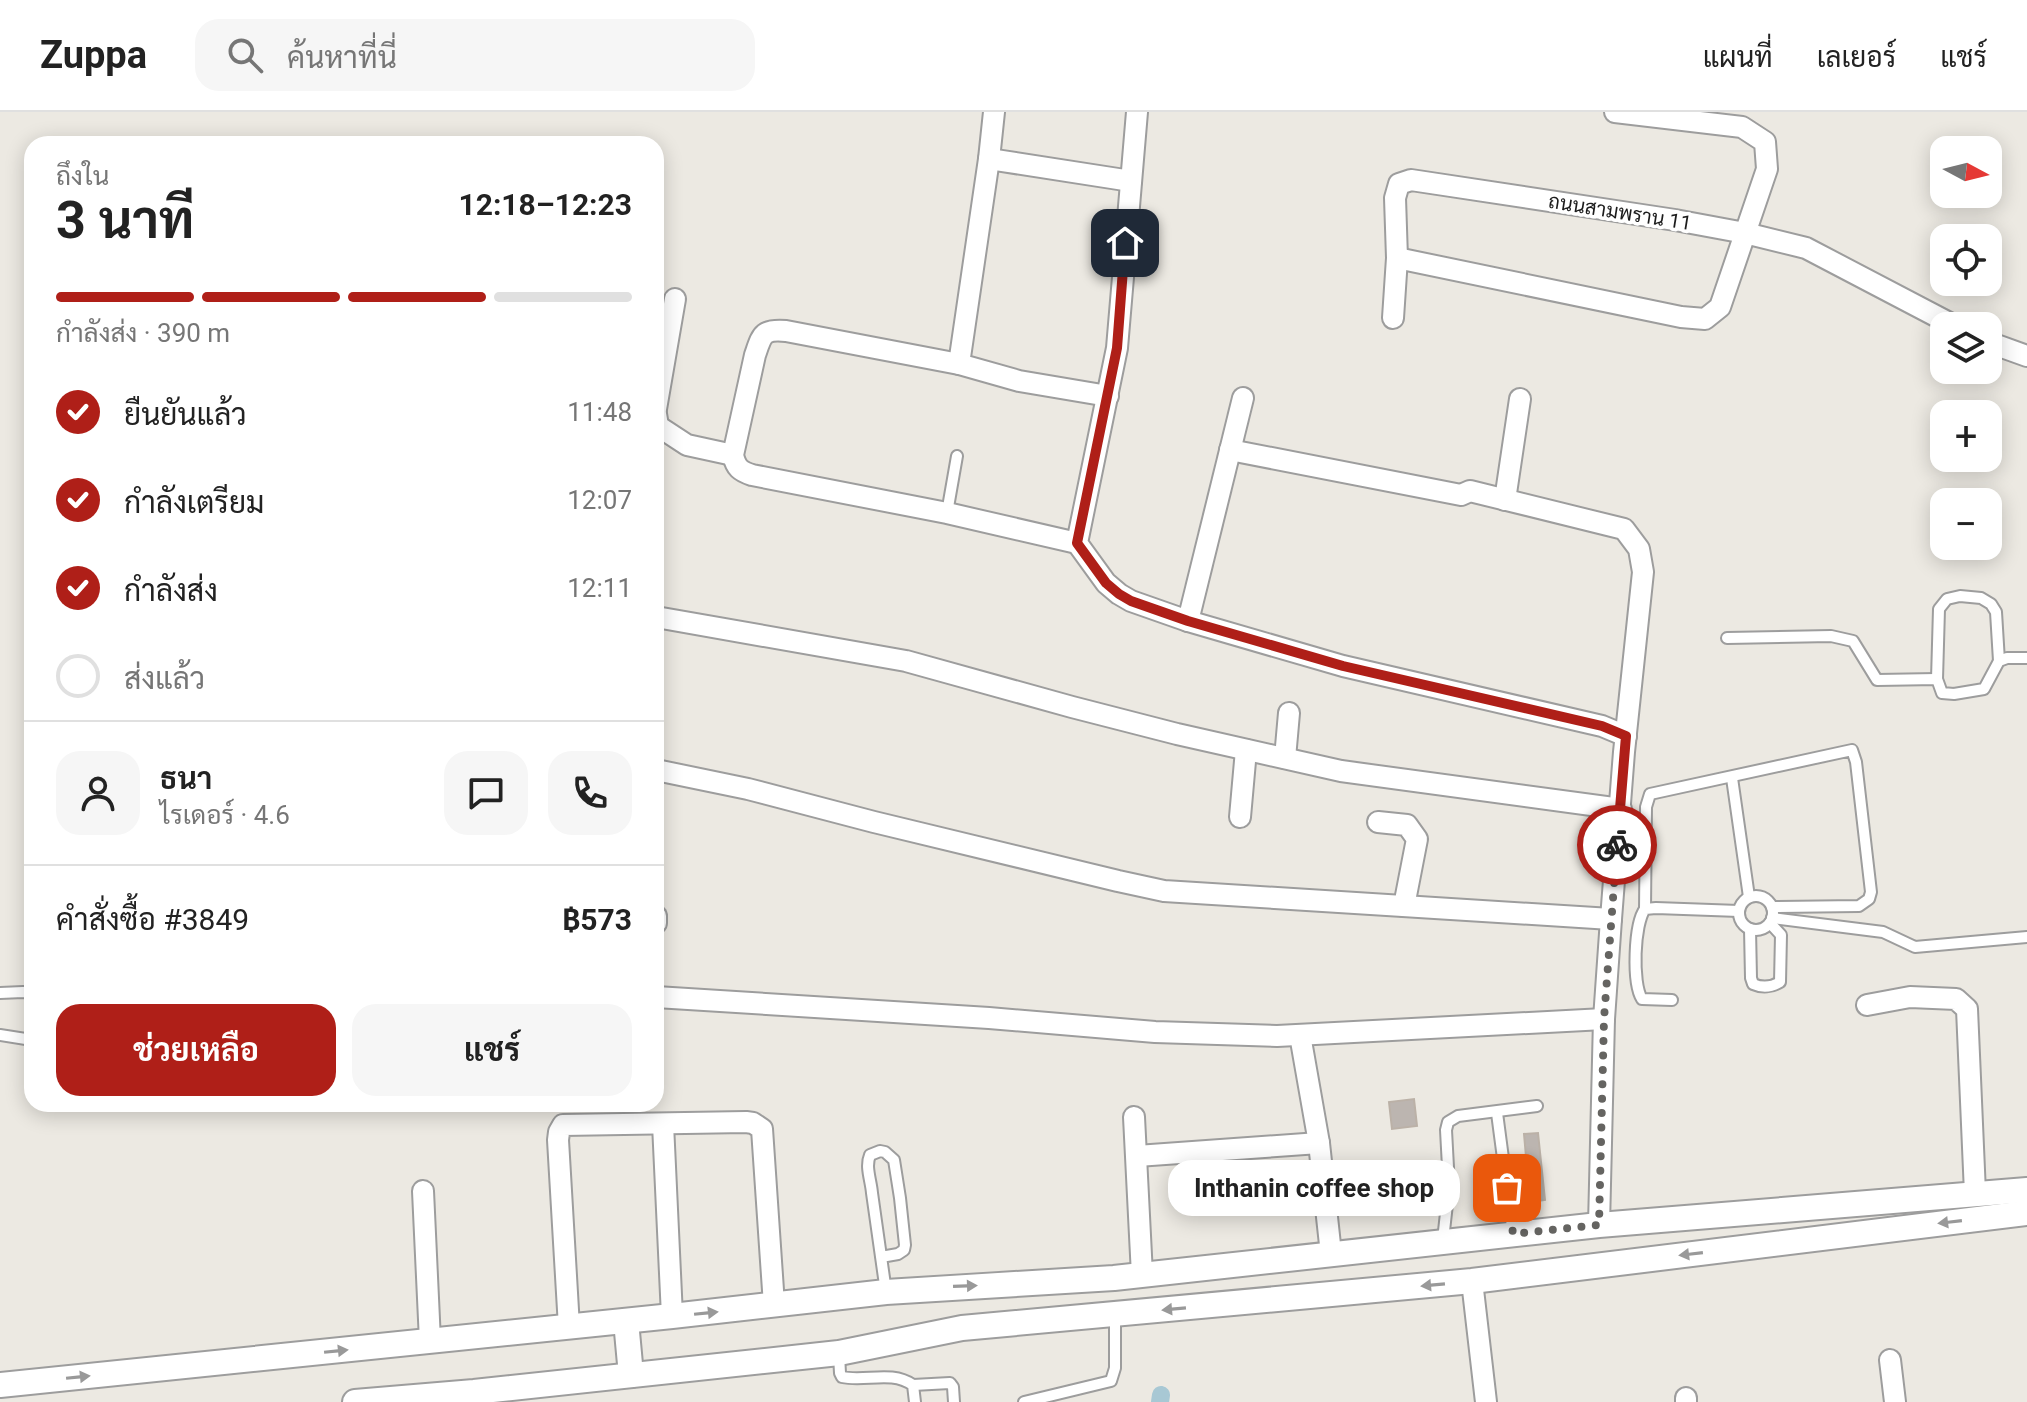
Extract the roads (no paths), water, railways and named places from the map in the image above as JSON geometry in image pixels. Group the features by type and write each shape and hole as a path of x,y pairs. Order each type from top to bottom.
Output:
{"street":[{"path":"959,364 994,112"},
{"path":"1077,543 1117,348 1137,112"},
{"path":"1397,258 1681,317 1705,319 1720,307 1767,169 1765,142 1742,127 1720,118 1615,112"},
{"path":"989,159 1131,181"},
{"name":"ถนนสามพราน 11","path":"1393,318 1397,258 1395,198 1399,184 1411,180 1675,220 1806,248 1930,313"},
{"path":"664,364 675,299"},
{"path":"1108,396 1019,381 959,364 771,330 760,339 755,355 733,455 735,464 742,472 752,475 947,513 1077,543 1106,583 1119,594 1188,621 1343,666 1602,726 1626,736"},
{"path":"2002,347 2027,356"},
{"path":"1188,621 1243,398"},
{"path":"1505,500 1520,399"},
{"path":"664,430 687,445 733,455"},
{"path":"1230,450 1461,495 1470,491 1624,529 1639,549 1643,572 1626,736 1604,1019 1599,1225"},
{"path":"664,618 906,661 1072,707 1341,771 1621,809"},
{"path":"1285,758 1289,713"},
{"path":"1240,817 1246,750"},
{"path":"664,772 748,789 1164,891 1611,919"},
{"path":"1378,822 1407,825 1417,839 1404,906"},
{"path":"1867,1005 1910,997 1956,999 1967,1009 1975,1193"},
{"path":"664,998 1155,1032 1300,1035 1604,1019"},
{"path":"1300,1035 1319,1143 1331,1254"},
{"path":"1134,1117 1142,1275"},
{"path":"569,1327 558,1140 563,1125 746,1122 762,1129 774,1305"},
{"path":"663,1124 672,1316"},
{"path":"1137,1156 1319,1143"},
{"path":"0,1385 886,1292 1142,1275 1599,1225 2027,1190"},
{"path":"423,1191 430,1341"},
{"path":"355,1402 475,1397 631,1375 839,1353 962,1328 1472,1281 2027,1213"},
{"path":"1472,1281 1486,1402"},
{"path":"626,1321 631,1375"},
{"path":"1890,1360 1895,1402"}],"lane":[{"path":"947,513 957,456"},
{"path":"1960,596 1981,598 1991,604 1996,612 1999,661 1984,689 1942,693 1937,679 1939,609 1947,599 1960,596"},
{"path":"1727,638 1831,636 1853,641 1877,680 1937,679"},
{"path":"1999,661 2027,658"},
{"path":"1672,1000 1642,999 1637,983 1637,934 1645,909 1646,807 1650,794 1852,750 1871,892 1869,899 1859,906 1772,916 1761,929 1750,929 1741,922 1740,905 1749,897 1763,897 1772,916 1781,935 1780,982 1775,985 1759,987 1753,984 1750,929"},
{"path":"1732,778 1749,897"},
{"path":"1645,909 1739,911"},
{"path":"1772,916 1883,932 1915,947 2027,937"},
{"path":"0,993 24,992"},
{"path":"0,1035 24,1039"},
{"path":"1442,1242 1449,1186 1448,1122 1458,1116 1537,1106"},
{"path":"1497,1113 1513,1234"},
{"path":"881,1257 898,1254 905,1245 894,1160 888,1153 880,1151 870,1155 867,1165 886,1292"},
{"path":"1024,1402 1111,1381 1115,1368 1115,1314"},
{"path":"839,1353 842,1377 890,1377 904,1379 913,1385 950,1383 954,1402"},
{"path":"913,1385 915,1402"}],"waterway":[{"path":"1160,1402 1161,1395"}],"place":[{"name":"Inthanin coffee shop","path":"1507,1188"}]}
